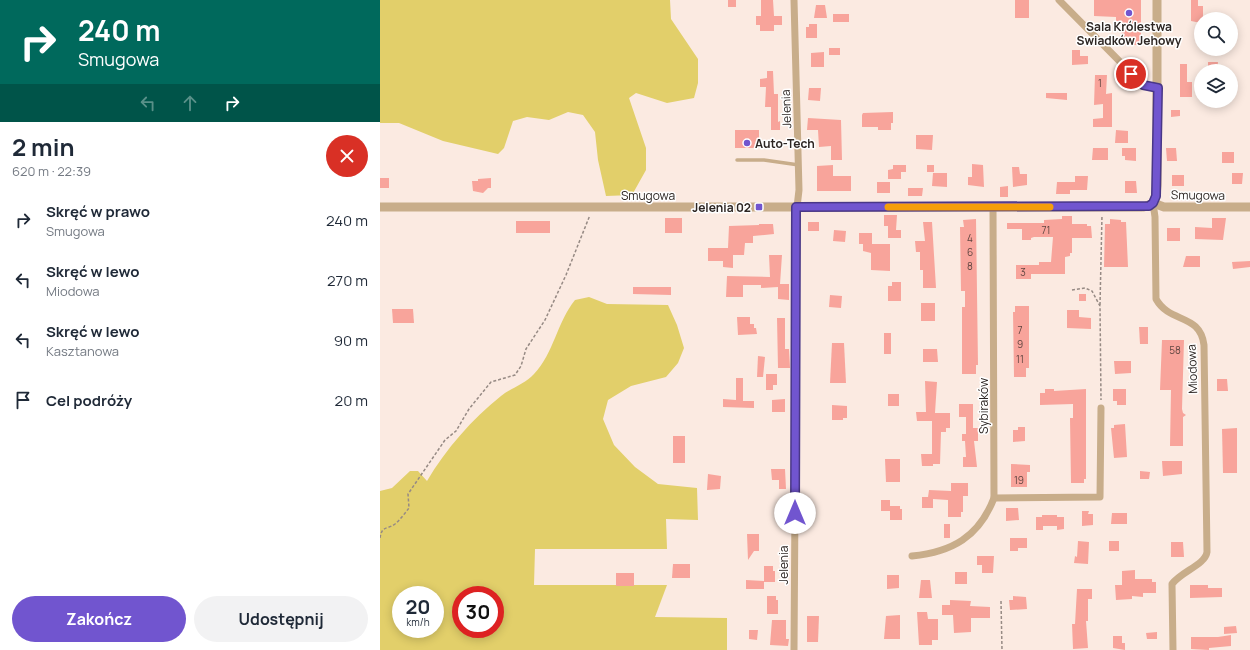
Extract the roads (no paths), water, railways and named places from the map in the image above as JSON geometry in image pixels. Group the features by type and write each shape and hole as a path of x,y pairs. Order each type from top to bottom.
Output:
{"street":[{"name":"Jelenia","path":"794,0 799,190 796,207 794,650"},
{"path":"1059,0 1143,85 1158,88"},
{"name":"Miodowa","path":"1157,0 1157,185 1156,198 1153,203 1155,217 1155,293 1156,299 1160,306 1169,313 1190,322 1200,330 1204,345 1207,552 1206,557 1201,563 1181,574 1172,584 1173,650"},
{"name":"Smugowa","path":"380,207 1144,207 1153,203 1164,207 1250,207"},
{"name":"Sybiraków","path":"912,556 931,554 951,548 972,534 988,513 994,498 993,206"},
{"path":"994,498 1100,497 1101,408"}],"lane":[{"path":"737,160 764,160 798,165"}],"place":[{"name":"Sala Królestwa Swiadków Jehowy","path":"1129,13"},
{"name":"Auto-Tech","path":"747,143"},
{"name":"Jelenia 02","path":"759,207"}]}
